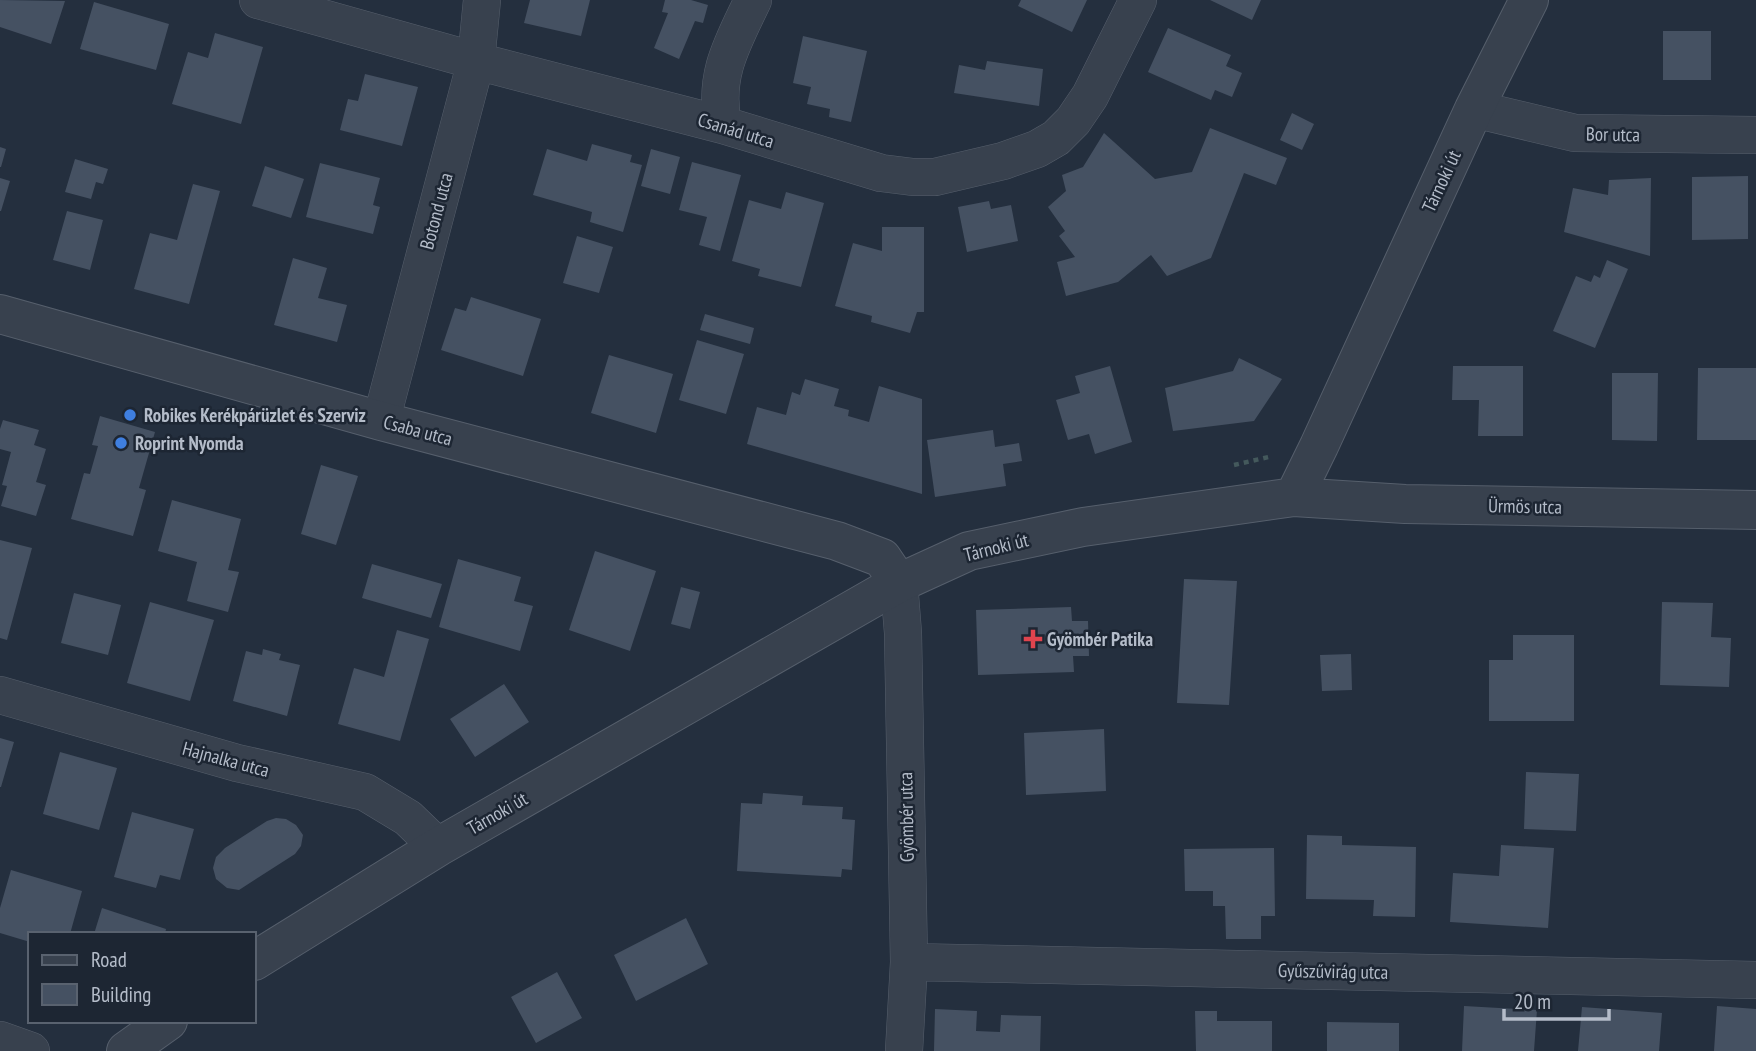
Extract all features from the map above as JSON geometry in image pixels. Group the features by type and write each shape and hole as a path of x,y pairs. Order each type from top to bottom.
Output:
{"street":[{"name":"Csanád utca","path":"258,0 475,61 723,125 837,161 899,177 935,177 1003,162 1037,149 1056,138 1073,121 1090,96 1138,0"},
{"name":"Botond utca","path":"381,421 475,61 482,0"},
{"path":"723,125 719,94 724,62 753,0"},
{"name":"Tárnoki út","path":"256,960 438,847 899,583 969,551 1083,527 1294,497 1320,446 1474,109 1529,0"},
{"path":"653,107 694,88 724,62"},
{"name":"Bor utca","path":"1474,109 1575,133 1756,135"},
{"name":"Csaba utca","path":"0,314 381,421 837,541 882,558 899,583"},
{"name":"Ürmös utca","path":"1294,497 1405,504 1756,510"},
{"path":"834,620 853,599 858,576 837,541"},
{"name":"Gyömbér utca","path":"899,583 903,633 909,962 904,1051"},
{"name":"Hajnalka utca","path":"0,695 237,763 365,792 408,818 438,847"},
{"name":"Gyűszűvirág utca","path":"909,962 1756,980"},
{"path":"127,1051 165,1023"},
{"path":"0,1040 31,1051"}],"building":[{"path":"0,0 65,1 51,44 0,27"},
{"path":"530,0 590,0 581,36 524,23"},
{"path":"665,0 691,0 708,5 703,23 695,21 679,59 654,48 668,13 662,12"},
{"path":"1021,0 1087,0 1072,32 1018,6"},
{"path":"1210,0 1261,0 1252,20"},
{"path":"94,2 169,24 156,70 80,49"},
{"path":"1168,28 1231,55 1226,66 1242,73 1232,97 1215,90 1211,100 1148,72"},
{"path":"1663,31 1711,31 1711,80 1663,80"},
{"path":"215,33 263,47 241,124 172,104 188,52 208,58"},
{"path":"803,36 867,51 851,122 829,117 830,109 807,104 811,87 793,83"},
{"path":"987,61 1043,69 1039,106 954,93 959,65 985,70"},
{"path":"365,74 418,87 402,146 340,130 348,99 358,101"},
{"path":"1292,113 1314,124 1302,150 1280,140"},
{"path":"1210,128 1287,158 1276,185 1244,173 1211,258 1167,276 1151,255 1118,282 1066,296 1057,262 1075,257 1059,236 1065,231 1048,207 1066,191 1062,175 1083,167 1104,133 1155,179 1192,172"},
{"path":"592,144 632,155 630,162 642,165 623,232 590,222 592,212 533,195 547,149 587,161"},
{"path":"0,147 6,149 1,167 0,167"},
{"path":"651,149 680,157 670,194 641,186"},
{"path":"75,159 108,169 103,184 96,182 91,199 65,192"},
{"path":"692,162 741,175 720,251 699,245 707,217 679,210"},
{"path":"320,163 380,178 373,205 380,207 373,234 306,217"},
{"path":"265,166 304,179 291,218 252,206"},
{"path":"1748,176 1748,239 1692,240 1692,177"},
{"path":"0,178 10,181 1,211 0,211"},
{"path":"1651,178 1650,256 1564,232 1573,188 1608,195 1609,180"},
{"path":"193,184 220,191 189,304 134,289 150,233 177,240"},
{"path":"786,192 824,203 801,287 758,276 760,269 732,261 749,200 781,209"},
{"path":"989,201 991,209 1011,205 1018,241 967,252 958,207"},
{"path":"67,211 103,220 90,270 53,260"},
{"path":"882,227 924,227 924,312 917,312 910,333 871,322 872,316 835,306 853,243 882,251"},
{"path":"577,236 613,247 599,293 563,283"},
{"path":"293,258 327,268 318,298 347,305 337,342 274,325"},
{"path":"1607,260 1628,269 1595,348 1553,331 1576,276 1591,282 1594,275 1600,278"},
{"path":"471,297 541,319 523,376 441,350 455,308 466,311"},
{"path":"705,314 754,328 750,344 700,330"},
{"path":"697,340 744,354 726,414 679,400"},
{"path":"609,355 673,374 656,433 591,413"},
{"path":"1239,358 1282,379 1254,421 1173,431 1165,388 1233,371"},
{"path":"1110,366 1132,442 1095,454 1089,434 1068,440 1056,400 1080,393 1075,376"},
{"path":"1453,366 1523,366 1523,436 1478,436 1479,400 1452,400"},
{"path":"1698,368 1756,368 1756,440 1697,440"},
{"path":"1612,373 1658,373 1657,441 1612,440"},
{"path":"805,379 839,389 834,406 849,410 848,416 869,422 879,386 922,399 922,494 747,444 757,407 786,415 792,392 800,395"},
{"path":"100,416 155,432 139,488 146,490 133,536 71,519 84,473 90,474 98,446 92,445"},
{"path":"3,420 39,430 34,445 46,449 36,482 46,485 36,516 1,506 7,486 2,485 11,452 0,449"},
{"path":"993,430 995,447 1019,443 1022,461 1003,464 1006,486 935,497 927,440"},
{"path":"321,465 358,476 336,545 301,534"},
{"path":"172,500 241,519 228,570 239,572 228,612 187,601 197,562 158,551"},
{"path":"0,540 32,548 7,640 0,638"},
{"path":"595,551 656,571 630,651 569,630"},
{"path":"458,559 521,577 514,601 533,606 520,651 439,627"},
{"path":"372,564 442,584 431,618 362,598"},
{"path":"1184,579 1237,581 1229,705 1177,703"},
{"path":"681,587 700,592 690,629 671,624"},
{"path":"74,593 121,605 108,655 61,643"},
{"path":"150,602 214,620 190,701 127,683"},
{"path":"1662,602 1713,603 1711,637 1731,638 1729,687 1660,685"},
{"name":"Gyömbér Patika","path":"1071,607 1072,621 1088,621 1089,656 1073,656 1074,672 978,675 976,610"},
{"path":"397,630 429,639 400,741 338,724 354,668 384,677"},
{"path":"1513,635 1574,635 1574,721 1489,721 1489,660 1513,660"},
{"path":"263,649 281,654 279,660 300,665 287,716 233,701 246,651 262,655"},
{"path":"1351,654 1352,690 1322,691 1320,655"},
{"path":"504,684 529,722 475,757 450,719"},
{"path":"1104,729 1106,791 1026,795 1024,733"},
{"path":"0,738 14,742 1,787 0,787"},
{"path":"60,752 117,768 99,830 43,814"},
{"path":"1526,772 1579,774 1576,831 1524,829"},
{"path":"763,793 803,796 802,805 843,807 842,819 855,820 852,870 842,869 841,877 737,871 741,803 762,804"},
{"path":"132,812 194,829 180,880 160,875 156,888 114,877"},
{"path":"276,818 286,819 296,825 303,835 301,846 295,854 239,890 227,888 216,879 213,868 216,857 225,848"},
{"path":"1307,835 1342,836 1342,845 1416,847 1415,917 1373,916 1374,900 1306,899"},
{"path":"1501,845 1554,848 1548,928 1450,922 1453,873 1499,876"},
{"path":"1274,848 1275,916 1261,916 1261,939 1226,939 1225,906 1213,906 1213,891 1185,891 1184,849"},
{"path":"11,870 82,891 71,932 28,932 28,941 0,933 0,908"},
{"path":"102,908 166,929 165,932 95,932"},
{"path":"686,918 708,964 636,1001 614,955"},
{"path":"557,972 582,1018 536,1043 511,997"},
{"path":"1464,1006 1537,1010 1534,1051 1462,1051"},
{"path":"1717,1006 1756,1009 1756,1051 1714,1051"},
{"path":"1582,1007 1662,1013 1659,1051 1578,1051"},
{"path":"935,1009 977,1011 976,1031 1000,1032 1001,1015 1041,1016 1040,1051 934,1051"},
{"path":"1195,1011 1217,1011 1217,1021 1272,1021 1272,1051 1196,1051"},
{"path":"1327,1022 1399,1023 1399,1051 1327,1051"}],"place":[{"name":"Robikes Kerékpárüzlet és Szerviz","path":"130,415"},
{"name":"Roprint Nyomda","path":"121,443"},
{"name":"Gyömbér Patika","path":"1033,639"}]}
